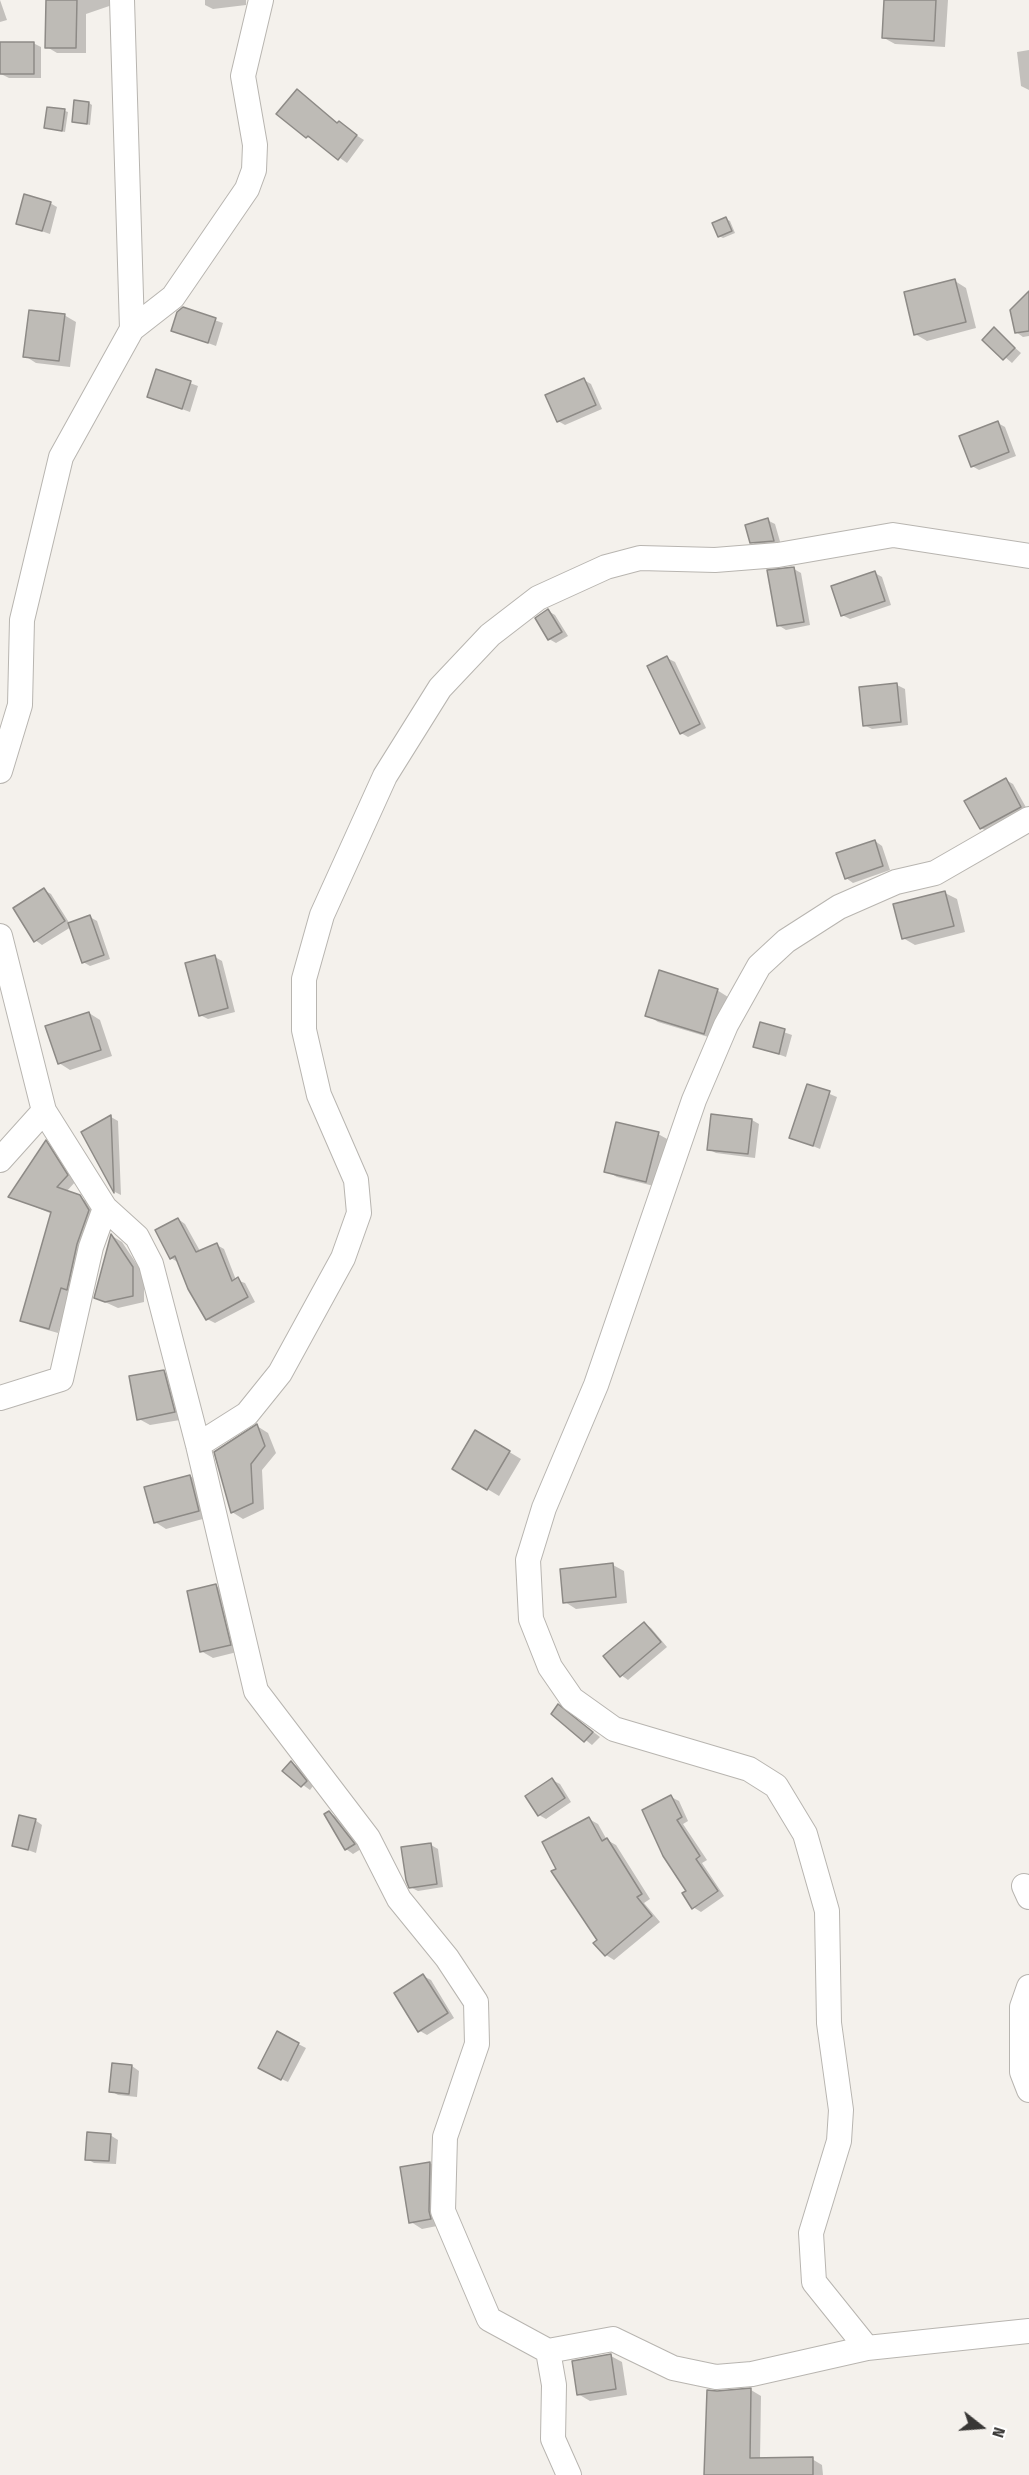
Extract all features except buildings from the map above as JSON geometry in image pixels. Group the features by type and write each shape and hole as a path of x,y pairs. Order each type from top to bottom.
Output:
{"street":[{"path":"122,0 132,329"},
{"path":"0,771 20,705 22,620 61,457 132,329 173,297 247,189 254,170 255,146 243,76 261,0"},
{"path":"198,1445 247,1414 280,1373 344,1258 359,1213 356,1180 319,1095 304,1030 304,979 322,915 385,776 440,688 490,634 538,598 606,567 640,558 715,560 778,555 893,535 1029,556"},
{"path":"867,2348 813,2282 811,2233 839,2141 841,2110 830,2023 827,1911 805,1834 776,1786 749,1769 614,1729 572,1699 550,1667 531,1619 528,1560 544,1508 596,1384 694,1100 726,1024 759,966 786,941 839,907 896,882 935,873 1029,819"},
{"path":"0,936 44,1111 105,1208 137,1237 151,1264 198,1445 256,1691 368,1838 399,1899 447,1958 476,2002 477,2044 445,2138 443,2211 489,2319 548,2351 613,2339 673,2368 716,2377 752,2374 867,2348 1029,2331"},
{"path":"0,1160 44,1111"},
{"path":"0,1398 61,1379 91,1247 105,1208"},
{"path":"1029,1986 1022,2007 1022,2072 1029,2090"},
{"path":"548,2351 554,2385 553,2439 569,2475"}]}
